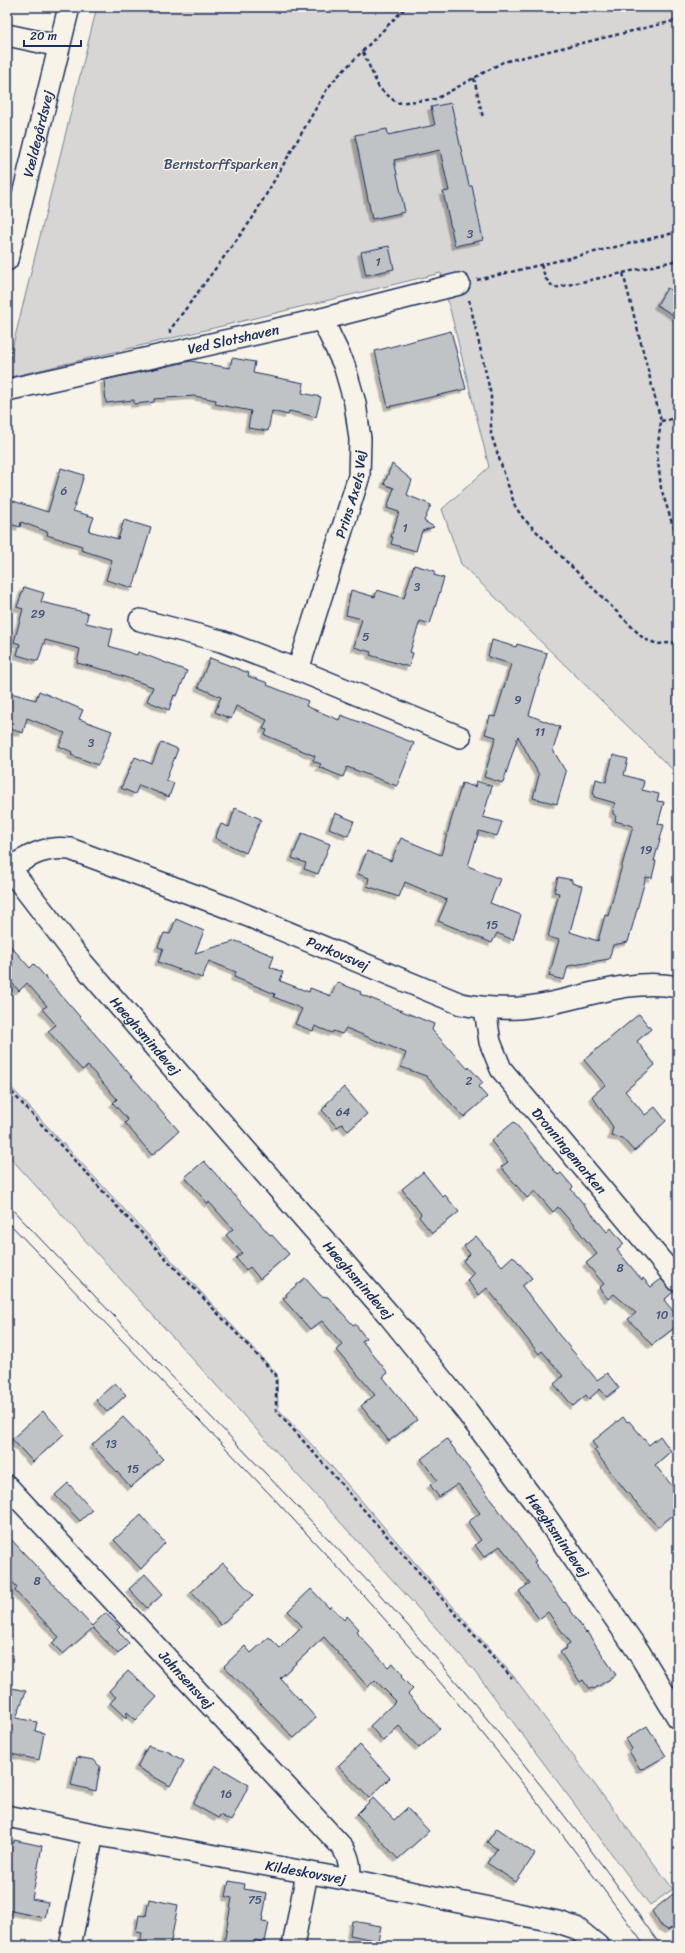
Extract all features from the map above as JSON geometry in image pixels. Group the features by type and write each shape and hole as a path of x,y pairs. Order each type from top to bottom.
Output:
{"street":[{"name":"Vældegårdsvej","path":"7,260 69,7"},
{"path":"7,35 59,46"},
{"name":"Ved Slotshaven","path":"7,390 322,319 462,283"},
{"name":"Prins Axels Vej","path":"298,670 359,476 360,439 355,403 344,365 322,319"},
{"path":"140,620 222,641 298,670 460,737"},
{"name":"Parkovsvej","path":"8,867 40,851 55,847 70,849 216,902 461,1004 485,1008 520,1008 634,986 669,985 678,987"},
{"name":"Høeghsmindevej","path":"8,867 83,964 389,1315 465,1409 543,1513 638,1651 678,1716"},
{"name":"Dronningemarken","path":"485,1008 490,1042 501,1069 678,1281"},
{"name":"Jahnsensvej","path":"7,1486 343,1848 348,1857 350,1880"},
{"name":"Kildeskovsvej","path":"7,1816 93,1834 350,1880 558,1922 576,1928 598,1946"},
{"path":"70,1946 93,1834"},
{"path":"293,1946 307,1873"}],"path":[{"path":"166,354 170,330 252,219 327,89 406,7"},
{"path":"363,52 380,88 397,103 436,98 503,62 678,20"},
{"path":"474,78 483,118"},
{"path":"678,232 462,283 492,395 491,434 515,506 523,518 644,639 658,644 678,642"},
{"path":"541,265 546,279 554,288 678,260"},
{"path":"623,273 661,421 657,452 661,488 672,524 678,536"},
{"path":"661,421 678,418"},
{"path":"7,1087 122,1212 276,1375 276,1410 512,1678"}],"green space":[{"name":"Bernstorffsparken","path":"97,7 678,7 678,775 461,564 442,509 489,467 441,273 7,378 7,369"},
{"path":"7,1083 277,1374 278,1409 326,1460 514,1677 673,1889 650,1905 474,1670 7,1154"}],"building":[{"path":"451,103 469,186 472,186 483,240 455,246 443,192 449,191 440,150 394,160 405,212 372,219 355,135 387,129 388,135 435,125 431,107"},
{"path":"389,246 394,269 366,275 361,252"},
{"path":"667,288 678,294 678,318 657,305"},
{"path":"451,331 466,389 388,407 375,351"},
{"path":"232,358 255,362 253,373 304,383 302,393 321,397 316,417 289,411 288,415 272,411 268,431 248,428 251,411 215,404 216,400 194,396 154,399 154,402 134,404 134,400 106,403 104,380 191,361 230,368"},
{"path":"392,464 412,480 407,495 431,505 424,521 434,527 422,531 416,551 391,544 393,537 391,537 399,512 387,508 394,488 384,484"},
{"path":"61,468 84,475 73,511 94,517 89,531 118,539 124,520 151,528 133,588 106,580 112,560 81,550 82,546 47,535 48,532 21,522 20,527 7,523 7,499 48,512"},
{"path":"414,565 435,571 434,575 444,578 430,624 420,621 410,652 413,653 409,667 370,655 371,652 354,647 362,619 346,615 351,590 375,597 377,590 404,598"},
{"path":"24,587 44,593 41,602 88,613 86,623 113,629 109,646 137,655 138,652 187,671 177,696 174,695 169,710 147,701 153,687 113,672 77,663 80,649 45,640 38,661 17,655 20,644 14,642 23,609 17,607"},
{"path":"492,640 516,647 517,644 547,653 529,715 560,727 553,750 566,772 557,804 533,798 539,775 518,736 503,783 484,777 496,737 485,734 490,716 495,717 511,664 488,657"},
{"path":"210,658 249,673 248,676 268,683 267,685 308,701 306,706 339,720 341,715 414,743 397,786 347,767 343,777 319,767 321,764 313,761 315,756 265,735 267,730 263,729 267,720 236,706 231,719 215,712 221,697 198,687"},
{"path":"39,691 83,710 79,719 112,731 98,765 71,755 72,752 59,746 65,733 27,718 23,733 7,728 7,692 36,700"},
{"path":"161,742 178,749 166,780 174,783 169,797 139,785 135,794 121,788 135,757 152,764"},
{"path":"613,755 628,759 624,775 644,781 642,790 659,794 657,801 664,802 658,824 664,825 654,861 656,861 652,878 646,877 628,942 613,945 609,959 568,966 564,980 549,976 559,940 548,937 559,893 554,892 558,877 572,880 572,883 582,886 570,932 598,941 605,915 608,916 633,826 615,821 616,815 613,814 613,810 615,803 594,797 593,794 596,779 606,782"},
{"path":"476,781 492,786 483,817 502,822 497,836 479,831 468,866 500,879 490,903 521,915 513,940 497,933 492,943 438,921 447,900 405,882 399,897 367,886 369,878 358,874 367,851 391,861 401,838 441,855 462,783 475,787"},
{"path":"235,808 261,819 246,853 215,838 221,824 229,827"},
{"path":"335,813 354,821 348,836 329,828"},
{"path":"302,833 330,844 318,874 304,869 306,863 292,858"},
{"path":"176,919 204,931 195,953 236,941 274,956 270,967 283,972 280,981 309,992 310,988 331,996 337,982 361,992 360,994 434,1024 432,1030 483,1083 478,1087 487,1097 464,1117 426,1076 401,1067 406,1053 346,1028 342,1034 333,1031 332,1033 315,1026 313,1031 295,1024 302,1009 274,997 275,994 234,977 236,972 209,961 202,978 158,962 163,949 158,947 164,933 170,934"},
{"path":"7,942 30,968 34,964 179,1131 152,1155 125,1123 128,1120 113,1103 117,1099 88,1066 82,1070 48,1031 56,1025 42,1009 47,1006 27,983 19,991 7,977"},
{"path":"639,1014 651,1029 637,1041 655,1065 625,1091 645,1115 655,1107 666,1121 657,1129 658,1131 634,1151 622,1138 611,1136 613,1127 592,1096 605,1085 584,1060"},
{"path":"344,1087 367,1114 348,1131 342,1124 337,1127 322,1110 327,1105 326,1104"},
{"path":"514,1122 558,1175 561,1173 573,1187 571,1189 607,1232 611,1228 624,1244 617,1250 642,1280 643,1278 651,1287 661,1279 673,1292 664,1300 678,1317 678,1325 652,1345 628,1319 636,1313 614,1294 608,1299 599,1288 604,1284 586,1263 597,1254 578,1230 558,1207 553,1212 535,1191 527,1198 501,1167 508,1162 491,1141"},
{"path":"204,1161 270,1235 271,1234 289,1254 260,1279 250,1267 246,1270 236,1258 242,1253 226,1235 233,1229 209,1202 208,1204 185,1177"},
{"path":"423,1172 443,1197 445,1195 459,1212 432,1233 419,1217 421,1214 402,1189"},
{"path":"476,1236 502,1266 513,1256 532,1278 522,1286 555,1330 597,1380 607,1373 619,1388 607,1397 600,1389 589,1399 586,1395 573,1406 554,1384 563,1376 542,1351 539,1354 487,1288 479,1295 467,1280 474,1273 463,1261 470,1254 464,1246"},
{"path":"305,1278 321,1296 328,1297 353,1325 355,1324 366,1338 362,1341 388,1373 383,1377 417,1420 389,1441 361,1406 375,1395 337,1350 343,1345 322,1321 310,1329 283,1299 287,1296 286,1294"},
{"path":"115,1383 126,1395 107,1412 96,1400"},
{"path":"43,1411 64,1434 33,1462 12,1439"},
{"path":"123,1417 163,1459 131,1487 92,1445"},
{"path":"623,1417 627,1422 629,1421 649,1445 660,1436 671,1451 655,1465 678,1493 678,1511 658,1527 625,1490 594,1450 597,1448 592,1442"},
{"path":"447,1439 536,1561 534,1562 564,1603 565,1602 586,1633 587,1632 616,1675 594,1689 589,1689 583,1680 580,1682 560,1652 567,1648 566,1646 570,1643 548,1612 539,1619 519,1591 530,1583 500,1546 484,1557 475,1545 481,1540 468,1522 480,1513 458,1484 439,1497 430,1485 437,1480 421,1459"},
{"path":"68,1483 92,1510 80,1521 55,1495"},
{"path":"141,1515 165,1543 141,1569 114,1540"},
{"path":"7,1535 92,1626 105,1613 120,1627 117,1630 129,1643 118,1654 93,1628 63,1654 52,1643 59,1637 15,1591 17,1587 7,1576"},
{"path":"223,1563 253,1595 221,1625 191,1592"},
{"path":"145,1574 163,1594 147,1608 129,1589"},
{"path":"311,1589 329,1608 331,1606 344,1620 347,1616 359,1629 356,1632 388,1667 393,1663 403,1675 401,1677 413,1689 408,1694 440,1729 419,1748 399,1726 383,1741 370,1726 396,1701 375,1680 368,1687 324,1637 280,1678 316,1718 294,1738 224,1666 245,1646 251,1653 269,1637 280,1648 302,1626 288,1611"},
{"path":"128,1671 157,1697 136,1720 127,1712 126,1718 110,1703 116,1697 109,1691"},
{"path":"7,1687 26,1691 16,1718 37,1722 35,1731 44,1733 39,1760 11,1754 11,1752 7,1751"},
{"path":"647,1726 666,1756 645,1768 640,1769 629,1751 632,1749 626,1739"},
{"path":"360,1745 390,1778 369,1798 338,1766"},
{"path":"148,1746 167,1751 184,1761 170,1786 137,1767"},
{"path":"77,1757 94,1760 100,1767 96,1791 71,1785"},
{"path":"215,1765 249,1785 231,1821 220,1815 218,1818 193,1804"},
{"path":"373,1798 394,1820 407,1808 429,1831 398,1859 357,1814"},
{"path":"497,1828 535,1854 516,1882 487,1863 497,1849 487,1842"},
{"path":"14,1840 42,1846 32,1899 48,1902 45,1918 7,1910 7,1842 14,1843"},
{"path":"229,1881 245,1884 244,1889 267,1893 262,1922 269,1923 265,1942 255,1940 254,1946 224,1944 232,1898 226,1897"},
{"path":"678,1890 678,1924 668,1930 661,1926 652,1911"},
{"path":"149,1899 178,1905 170,1946 140,1946 142,1933 136,1932 139,1915 146,1916"},
{"path":"352,1921 381,1926 378,1941 350,1935"}],"tram line":[{"path":"7,1204 324,1534 405,1622 549,1796 606,1870 661,1946"},
{"path":"7,1221 268,1492 420,1659 536,1800 645,1946"}]}
